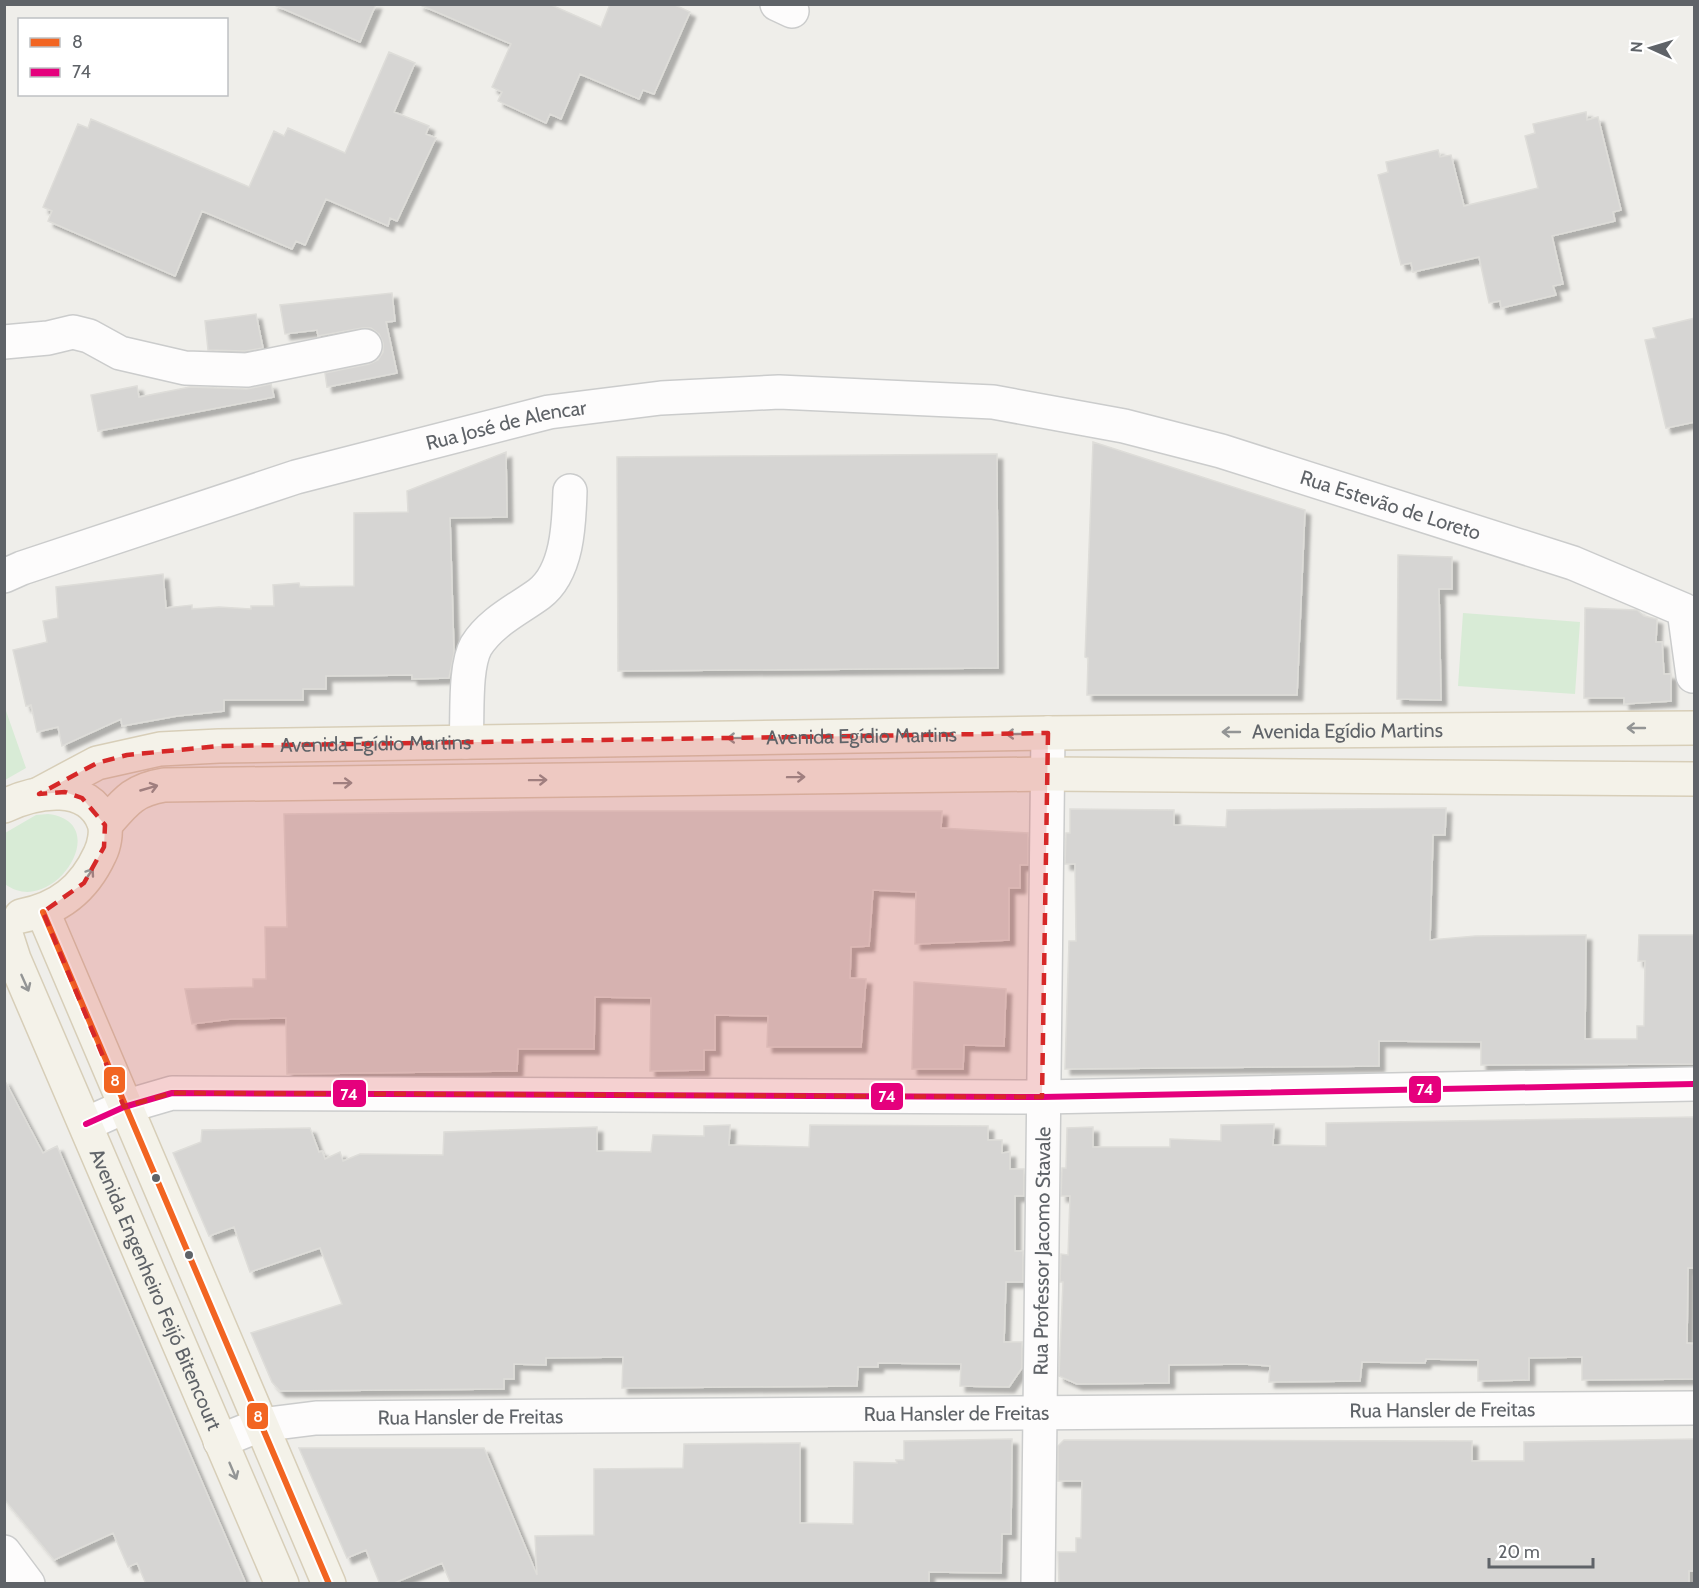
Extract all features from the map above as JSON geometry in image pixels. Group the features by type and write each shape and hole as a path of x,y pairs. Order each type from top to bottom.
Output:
{"main road":[{"name":"Avenida Egídio Martins","path":"39,794 97,763 160,749 1048,733 1695,728"},
{"name":"Avenida Egídio Martins","path":"105,825 130,796 146,788 164,785 1047,774 1695,779"},
{"path":"4,806 39,794 65,792 82,798 94,806 105,825 104,847 84,883 63,902 43,912 21,916 4,912"},
{"path":"43,912 124,1107 329,1584"},
{"name":"Avenida Engenheiro Feijó Bitencourt","path":"4,928 14,959 282,1584"}],"street":[{"path":"4,342 48,338 73,332 89,336 120,353 185,368 247,370 365,346"},
{"name":"Rua José de Alencar","path":"4,576 296,477 549,412 661,398 779,392 993,402 1027,407"},
{"name":"Rua Estevão de Loreto","path":"1027,407 1124,426 1221,450 1573,563 1684,610 1693,676"},
{"path":"466,742 469,675 475,648 495,623 542,591 558,567 569,525 570,491"},
{"name":"Rua Professor Jacomo Stavale","path":"1038,1584 1048,733"},
{"path":"86,1124 124,1107 172,1093 1042,1096 1695,1084"},
{"name":"Rua Hansler de Freitas","path":"220,1441 260,1425 316,1418 1695,1408"},
{"path":"4,1552 28,1584"}],"highlighted area":[{"path":"1048,733 1042,1097 172,1093 124,1107 43,912 84,883 104,847 105,825 82,798 65,792 39,794 97,763 127,755 219,746"}],"green space":[{"path":"1463,613 1580,622 1575,694 1458,686"},
{"path":"5,708 26,768 4,780"},
{"path":"48,814 68,821 77,833 77,849 70,866 57,880 41,889 23,892 5,884 5,833 36,815"}],"building":[{"path":"272,4 376,4 360,42"},
{"path":"418,4 549,4 601,27 610,4 673,4 690,12 654,94 643,90 639,99 580,74 561,119 550,114 546,123 498,101 502,92 492,87 511,44"},
{"path":"389,52 415,63 394,112 429,126 426,134 436,138 397,221 390,218 388,226 326,199 305,245 296,241 292,249 202,211 175,276 48,221 52,211 43,207 78,124 88,128 91,119 249,187 274,131 284,136 288,128 345,153"},
{"path":"1586,112 1587,120 1598,117 1621,210 1613,212 1615,221 1552,236 1563,284 1553,286 1556,295 1501,308 1500,301 1489,303 1479,257 1413,272 1411,263 1401,265 1378,175 1388,172 1386,162 1438,150 1440,157 1451,155 1464,206 1538,188 1525,136 1535,133 1533,124"},
{"path":"392,293 395,321 386,322 397,373 327,387 325,373 378,360 383,352 383,343 379,334 371,328 362,328 318,336 317,330 285,334 280,305"},
{"path":"256,314 263,348 245,351 208,350 205,321"},
{"path":"1695,318 1695,422 1666,428 1645,340 1656,338 1653,328"},
{"path":"271,384 274,397 98,431 91,395 137,386 139,397 190,387 247,389"},
{"path":"1093,442 1305,510 1297,695 1087,695 1088,658 1085,657"},
{"path":"506,452 507,517 450,518 454,653 449,678 412,679 412,675 326,676 326,689 303,689 303,700 224,700 224,711 177,716 122,726 121,719 62,746 58,727 37,732 31,705 26,706 13,650 47,642 43,621 58,618 56,587 163,574 166,608 192,605 192,609 219,607 251,609 251,606 274,606 273,585 299,583 300,587 354,586 354,513 408,512 407,491"},
{"path":"997,454 998,668 618,671 617,457"},
{"path":"1398,555 1452,557 1452,589 1439,589 1441,700 1397,699"},
{"path":"1585,608 1637,610 1644,616 1657,619 1656,642 1662,642 1664,674 1671,674 1671,701 1624,704 1624,698 1584,698"},
{"path":"1446,808 1445,835 1433,835 1430,940 1476,936 1586,935 1585,1039 1637,1039 1637,1026 1644,1026 1645,961 1638,961 1639,935 1695,935 1695,1064 1481,1065 1481,1042 1379,1041 1379,1066 1065,1069 1069,941 1076,941 1075,864 1065,864 1066,833 1070,833 1070,809 1174,810 1174,825 1226,827 1227,810"},
{"path":"547,811 942,811 941,828 1028,833 1028,865 1020,865 1020,888 1009,888 1009,940 915,944 916,892 873,890 869,946 851,947 850,978 866,979 861,1047 767,1047 768,1016 715,1015 715,1050 704,1050 704,1070 650,1071 651,998 595,997 594,1049 518,1049 517,1071 287,1074 286,1018 231,1019 192,1024 185,989 253,987 253,979 266,979 265,927 287,927 284,814"},
{"path":"914,982 1006,989 1004,1046 964,1045 963,1069 912,1069"},
{"path":"4,1079 43,1153 57,1146 246,1584 146,1584 137,1563 128,1567 113,1533 54,1560 4,1499"},
{"path":"1695,1117 1695,1268 1688,1268 1687,1343 1695,1344 1695,1379 1582,1380 1582,1357 1529,1358 1529,1380 1478,1381 1478,1360 1426,1359 1425,1363 1362,1362 1360,1381 1269,1382 1270,1366 1244,1364 1169,1365 1169,1383 1077,1384 1059,1376 1063,1282 1060,1282 1061,1254 1068,1255 1070,1196 1061,1196 1062,1168 1066,1168 1067,1128 1093,1127 1093,1147 1170,1147 1170,1139 1221,1141 1221,1125 1274,1124 1273,1145 1326,1146 1326,1123"},
{"path":"730,1125 729,1145 809,1147 810,1125 988,1126 988,1140 1002,1140 1002,1153 1010,1152 1010,1169 1024,1169 1024,1196 1015,1196 1015,1251 1023,1251 1023,1282 1006,1282 1004,1342 1022,1342 1022,1368 1009,1387 960,1386 961,1364 878,1363 878,1367 858,1367 857,1386 622,1388 623,1357 546,1358 546,1365 514,1364 514,1379 504,1379 504,1389 280,1391 272,1382 251,1333 342,1304 320,1248 250,1272 234,1227 209,1236 173,1153 201,1142 202,1130 310,1128 319,1152 322,1151 325,1159 340,1152 343,1161 360,1154 443,1155 444,1132 597,1127 597,1151 651,1152 653,1135 704,1136 704,1126"},
{"path":"1012,1439 1011,1534 1002,1534 1001,1573 929,1572 929,1584 451,1584 442,1563 392,1584 380,1584 366,1550 347,1558 299,1448 484,1448 537,1575 535,1536 594,1535 594,1469 683,1468 684,1444 800,1443 800,1523 853,1524 854,1462 897,1463 896,1460 904,1460 904,1441"},
{"path":"1695,1439 1695,1571 1689,1571 1689,1584 1059,1584 1058,1552 1076,1552 1076,1538 1081,1538 1082,1481 1058,1481 1058,1446 1064,1440 1472,1441 1472,1461 1524,1461 1524,1442"}],"transit line":[{"name":"8","path":"43,912 329,1584"},
{"name":"74","path":"86,1124 124,1107 172,1093 1042,1097 1694,1084"}]}
